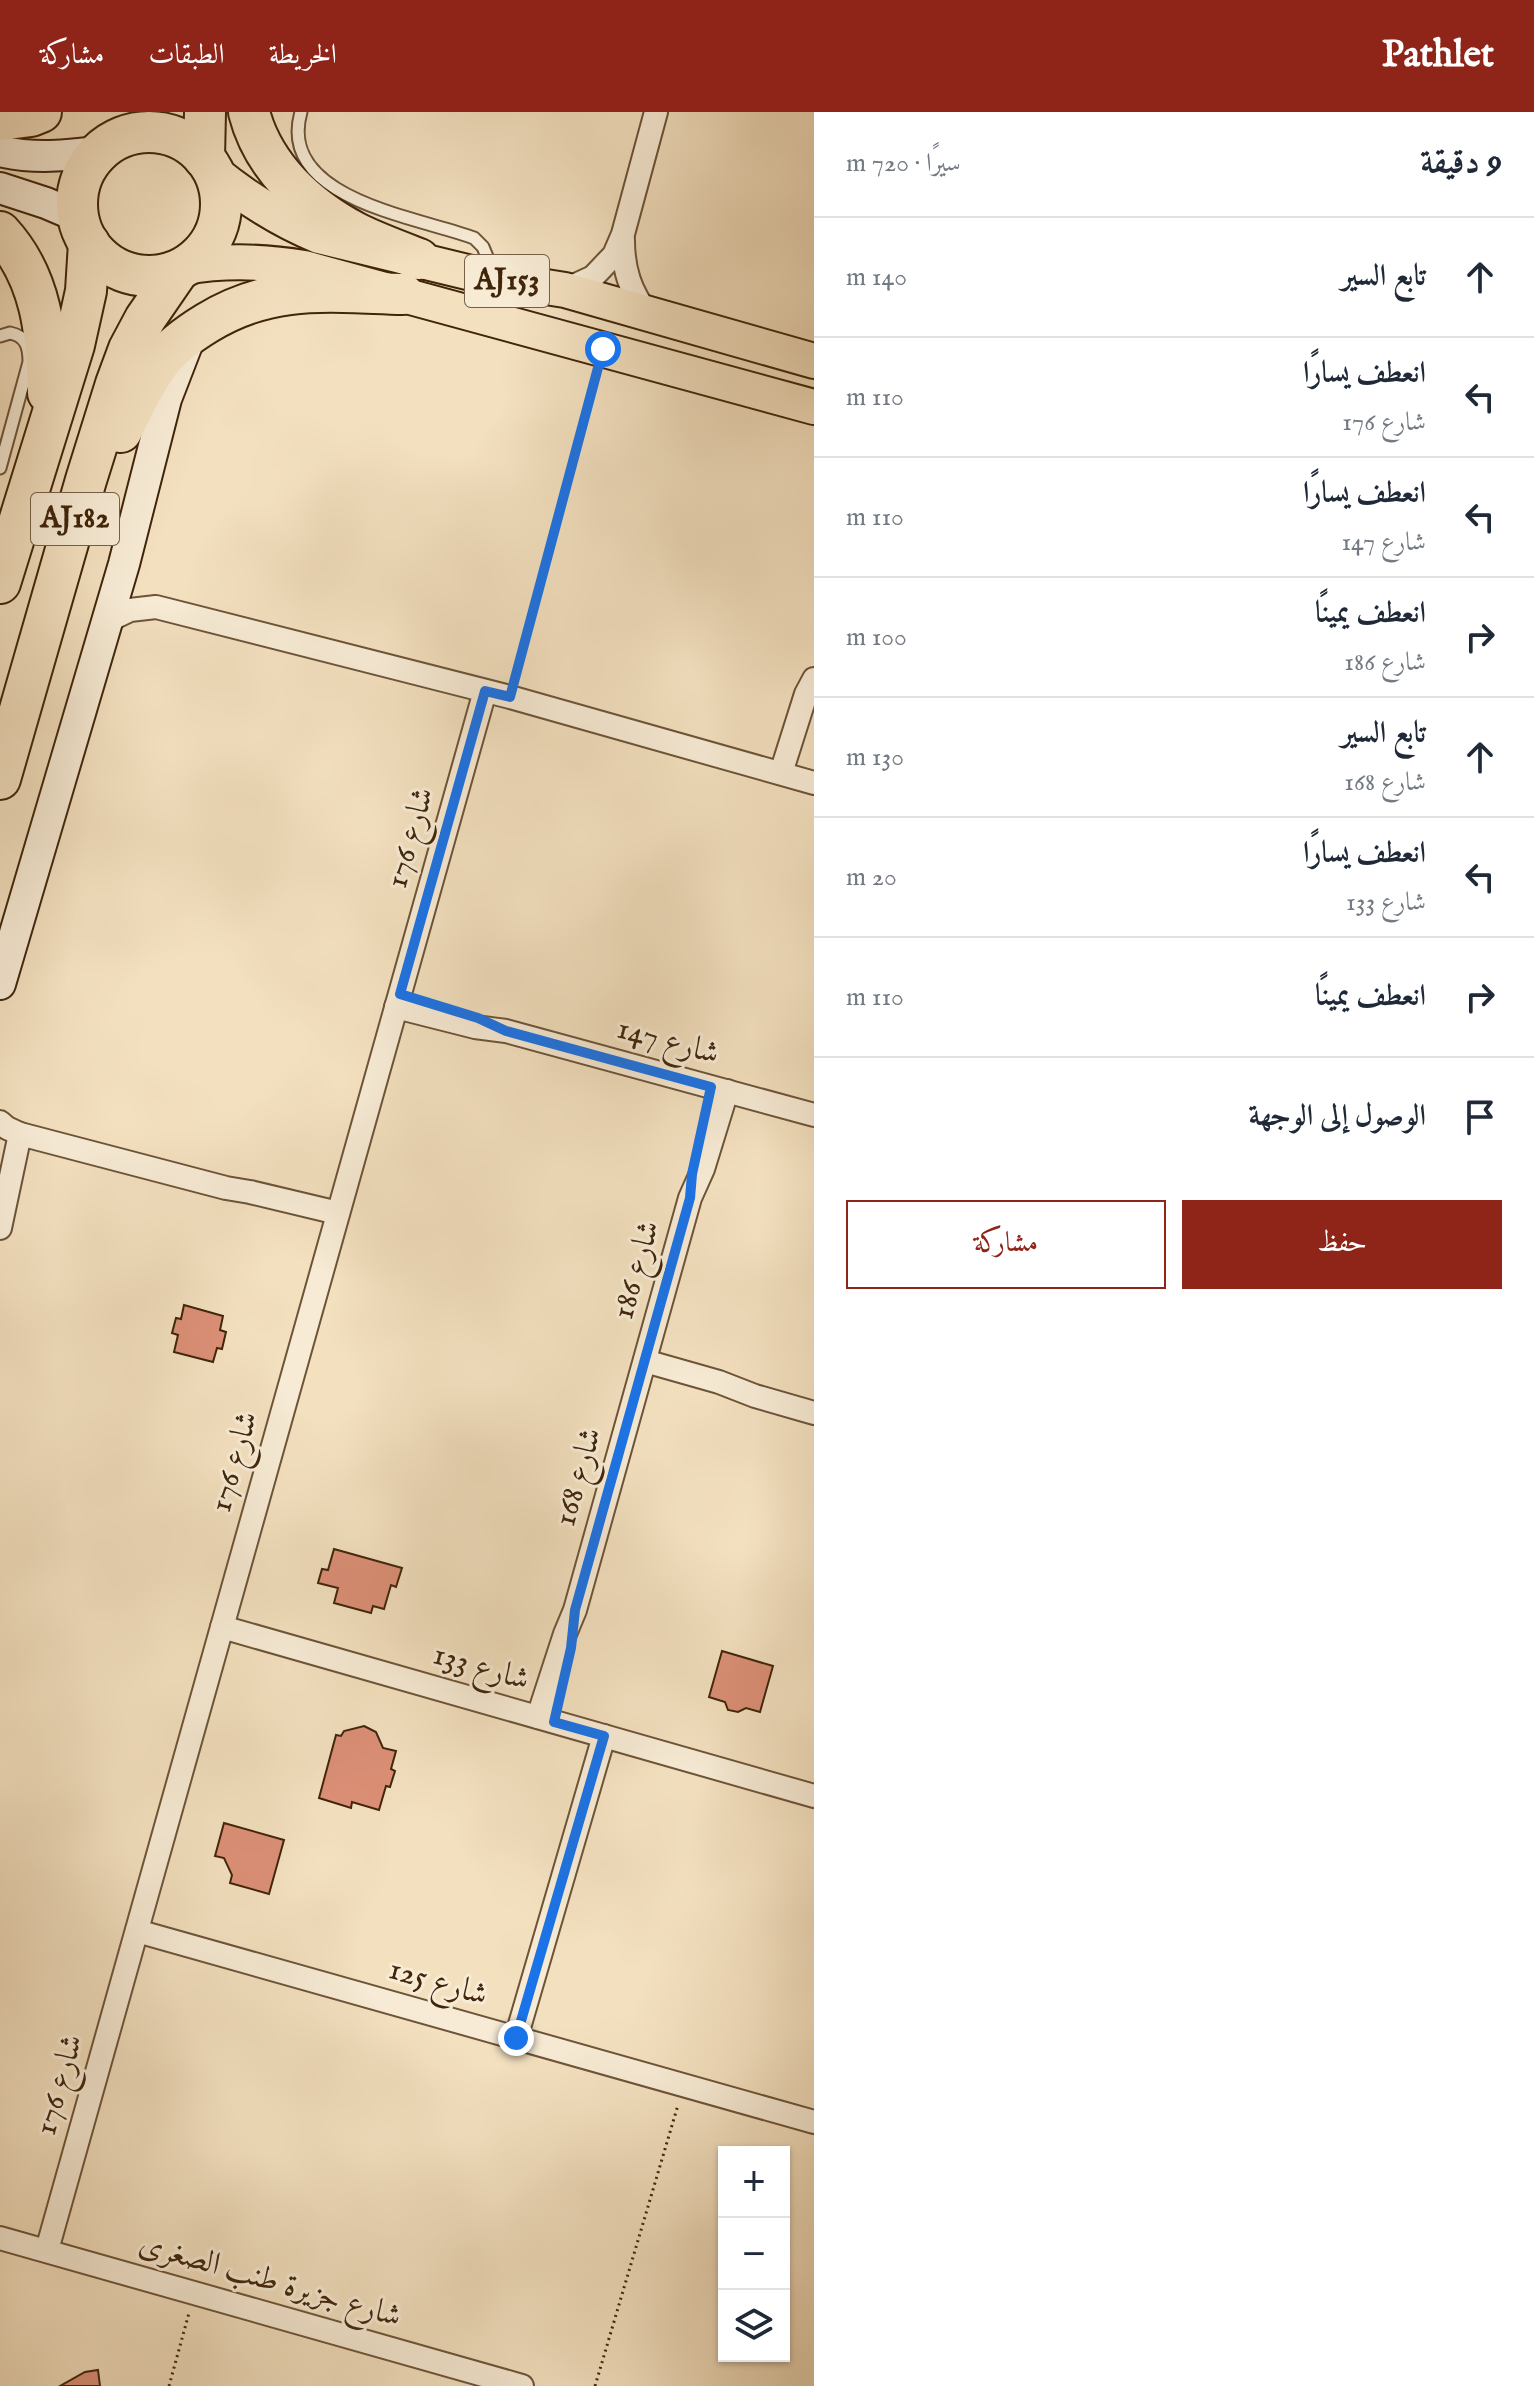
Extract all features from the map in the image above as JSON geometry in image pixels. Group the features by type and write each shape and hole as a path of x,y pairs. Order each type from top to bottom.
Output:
{"highway":[{"path":"0,120 41,112"},
{"path":"205,112 209,165 220,189 221,207 211,242 181,269 154,276 129,273 113,267 100,257 84,230 78,199 81,181 89,165 118,134 166,134 187,143 209,165"},
{"path":"251,114 268,158 290,185 411,276"},
{"name":"AJ182","path":"0,583 80,319 86,291 84,230"},
{"path":"0,232 22,262 43,315 47,343 49,429"},
{"name":"AJ182","path":"0,779 86,480 129,349 145,319 181,269"},
{"path":"86,480 114,444 160,362 193,332 224,313 266,297 411,276"}],"main road":[{"name":"AJ153","path":"209,165 254,203 297,227 411,276 603,349 814,407"},
{"name":"AJ153","path":"181,269 226,261 411,276 496,279 565,290 814,361"}],"street":[{"path":"565,290 593,277 614,255 623,234 656,112"},
{"path":"0,151 55,157 118,134"},
{"path":"0,188 46,203 84,230"},
{"path":"623,234 625,273 638,302 648,315"},
{"path":"0,984 124,564 166,399 193,332"},
{"path":"124,564 134,590 156,607"},
{"path":"107,621 130,610 156,607 510,697 797,778"},
{"path":"797,778 806,694 814,679"},
{"name":"شارع 176","path":"47,2250 485,691"},
{"path":"797,778 814,694"},
{"name":"شارع 147","path":"398,1000 478,1018 506,1031 814,1115"},
{"name":"شارع 186","path":"643,1367 690,1198 703,1169 719,1089"},
{"path":"0,1228 7,1129 250,1192 336,1220"},
{"path":"643,1367 719,1382 814,1413"},
{"name":"شارع 168","path":"546,1720 565,1634 575,1610 643,1367"},
{"name":"شارع 133","path":"222,1627 814,1796"},
{"path":"516,2038 604,1736"},
{"name":"شارع 125","path":"137,1931 814,2122"},
{"name":"شارع جزيرة طنب الصغرى","path":"0,2238 522,2386"}],"lane":[{"path":"301,112 297,133 302,153 326,182 365,204 474,238 483,247 496,279"},
{"path":"0,336 10,333 23,339 29,362 0,468"}],"path":[{"path":"510,697 603,349"},
{"path":"595,2386 684,2086"},
{"path":"169,2386 194,2294"}],"building":[{"path":"184,1305 223,1316 220,1330 226,1332 222,1349 217,1348 213,1362 174,1352 178,1335 172,1333 176,1318 181,1319"},
{"path":"334,1549 402,1568 396,1587 391,1585 384,1609 373,1606 371,1613 334,1603 338,1588 318,1583 322,1569 328,1570"},
{"path":"722,1651 773,1666 760,1712 746,1708 738,1712 728,1710 725,1702 709,1697"},
{"path":"364,1726 376,1732 383,1748 396,1751 391,1769 395,1771 390,1787 386,1786 379,1810 352,1802 351,1808 319,1798 336,1735 341,1736 344,1731"},
{"path":"224,1823 284,1840 269,1894 230,1883 232,1875 224,1858 215,1856"},
{"path":"98,2370 100,2386 60,2386 85,2372"}],"route":[{"path":"516,2038 604,1736 554,1722 571,1648 575,1610 690,1198 692,1174 711,1087 506,1031 478,1018 400,994 485,691 510,697 603,349"}]}
